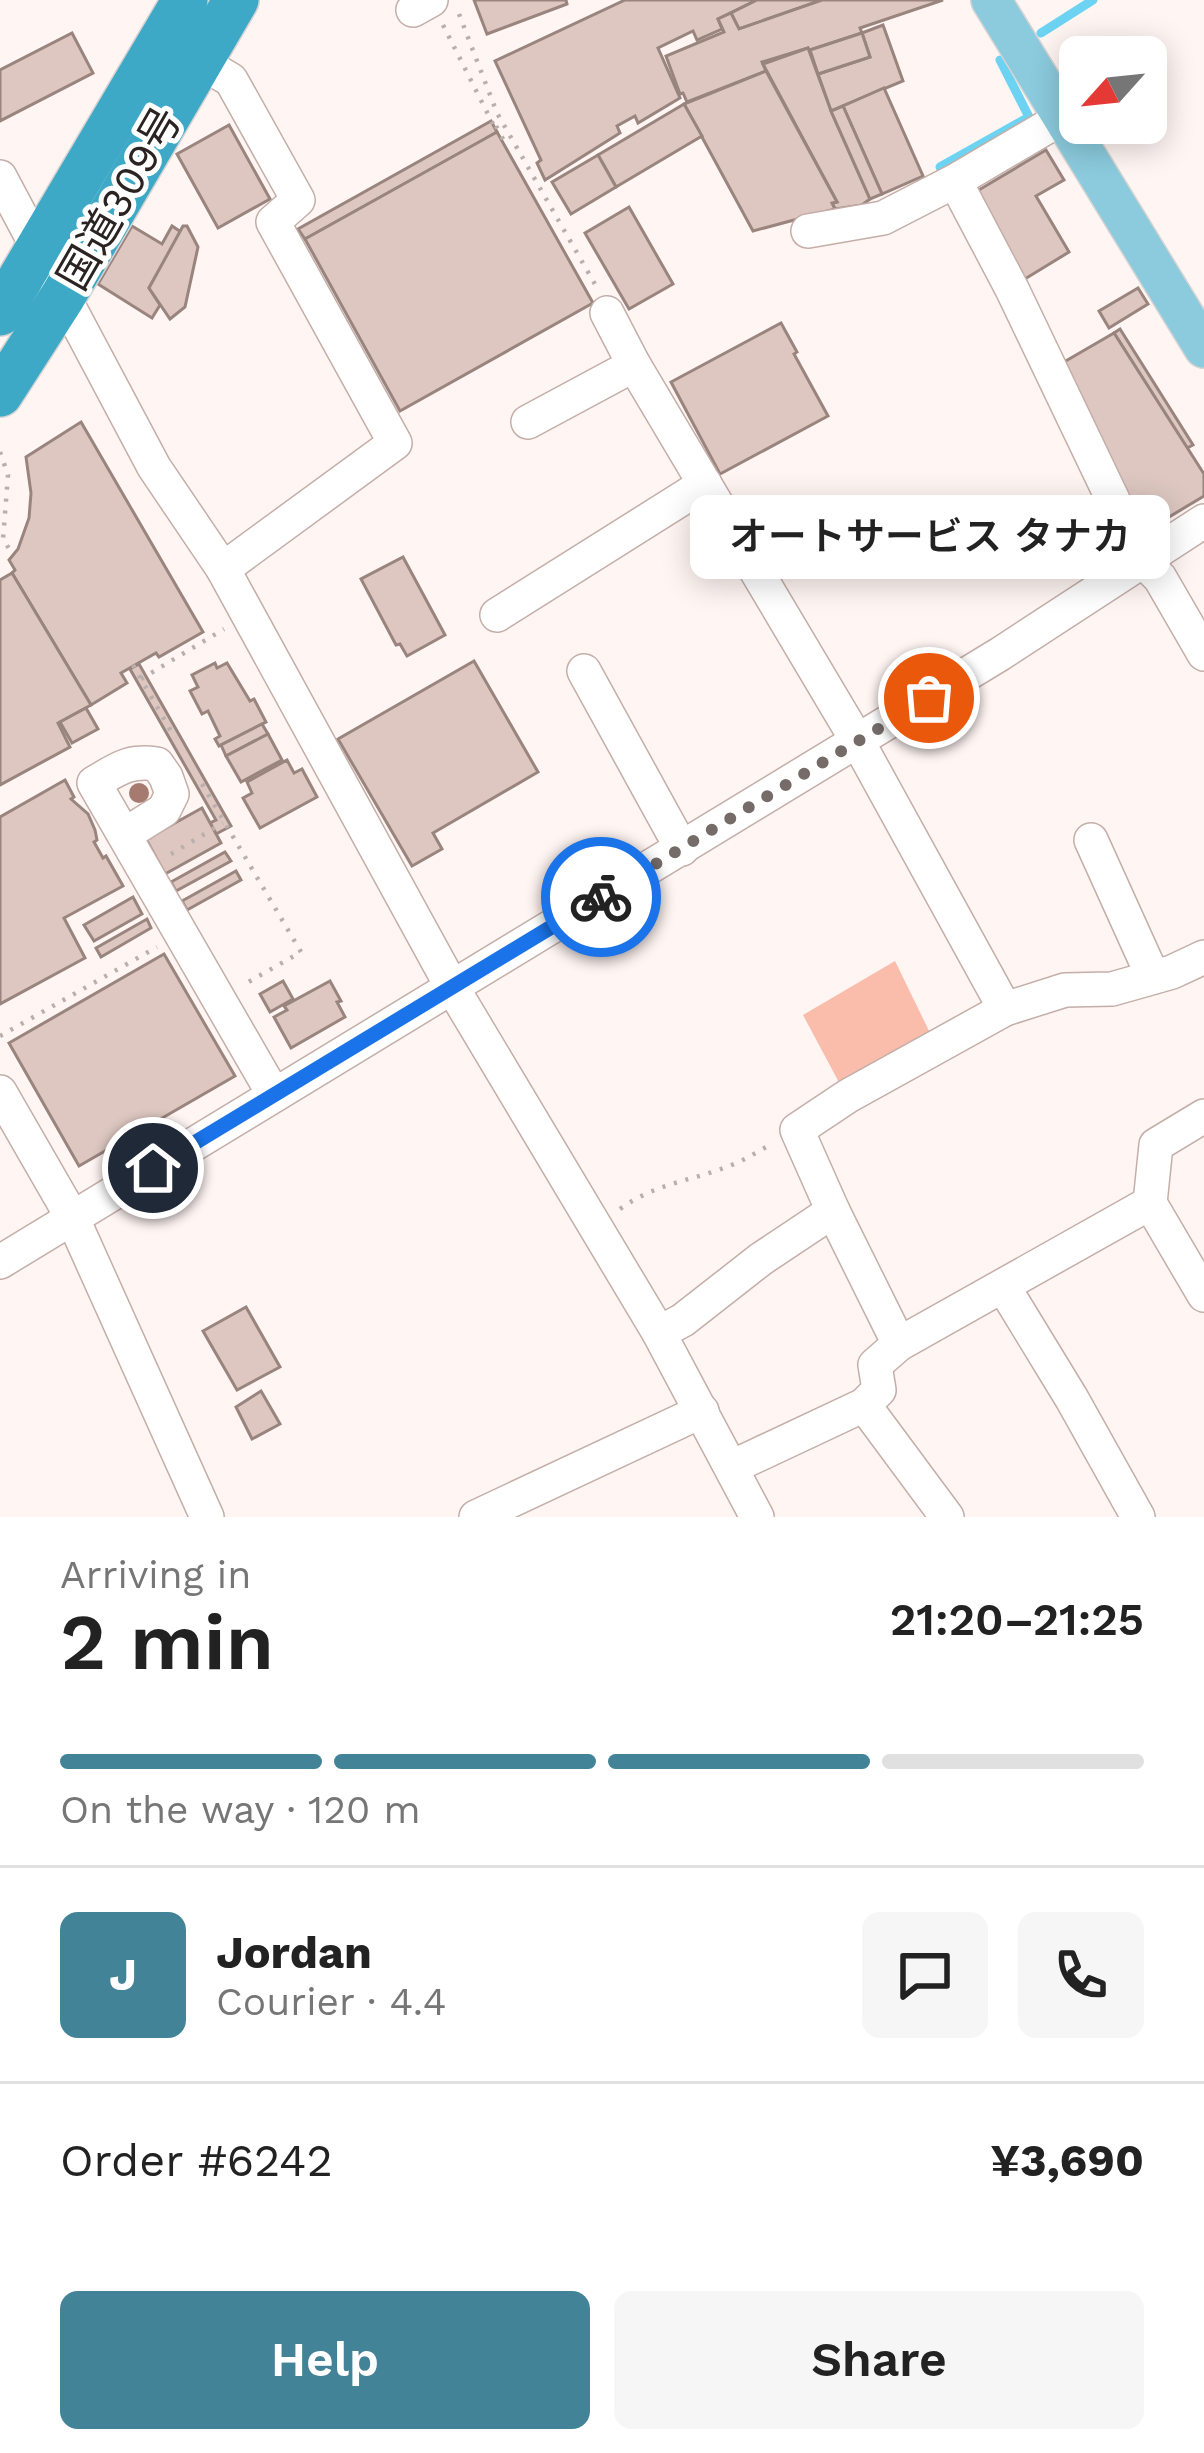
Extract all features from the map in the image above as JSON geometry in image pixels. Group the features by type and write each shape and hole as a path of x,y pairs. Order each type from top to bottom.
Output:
{"highway":[{"name":"国道309号","path":"0,313 185,0"},
{"name":"国道309号","path":"0,394 236,0"}],"main road":[{"path":"991,0 1059,113"},
{"path":"1078,144 1204,347"}],"street":[{"path":"199,62 231,80 298,200 273,222 395,442 223,568"},
{"path":"808,231 883,218 1059,120"},
{"path":"0,177 154,467 223,568 452,987 659,1333 757,1517"},
{"path":"956,181 1144,562 1160,578 1204,654"},
{"path":"608,313 634,365 857,742 1005,1009"},
{"path":"527,422 634,365"},
{"path":"497,615 587,571 705,484"},
{"path":"0,1262 857,742 1204,521"},
{"path":"600,685 682,849"},
{"path":"124,835 181,934 193,979 274,1095"},
{"path":"1091,840 1153,977"},
{"path":"899,1344 797,1130 848,1096 1005,1009 1065,990 1112,989 1172,972 1204,956"},
{"path":"0,1092 72,1217 207,1517"},
{"path":"1204,1116 1156,1145 1150,1203 1204,1294"},
{"path":"732,1467 864,1405 879,1390 875,1365 899,1344 1150,1203"},
{"path":"659,1333 833,1211"},
{"path":"1003,1286 1138,1517"},
{"path":"864,1405 947,1517"},
{"path":"476,1517 702,1411"}],"path":[{"path":"434,8 495,126 504,141 510,138"},
{"path":"434,8 470,39 473,57 510,138 608,313"},
{"path":"0,452 8,476 2,538 13,555"},
{"path":"141,679 228,627"},
{"path":"144,870 226,825 301,952 238,989"},
{"path":"0,1036 181,934"},
{"path":"596,1227 642,1193 736,1164 797,1130"}],"shaded area":[{"path":"895,961 933,1039 842,1088 803,1015"}],"building":[{"path":"474,0 566,0 567,4 487,34"},
{"path":"625,0 757,0 718,19 722,29 697,40 693,31 658,48 680,98 638,123 635,116 617,126 620,133 545,180 537,163 541,160 495,61"},
{"path":"757,0 822,0 739,29 731,13"},
{"path":"822,0 943,0 860,28 862,33 762,62 766,71 687,102 680,94 666,56 724,32 718,19 731,13 739,29"},
{"path":"883,25 903,81 831,111 818,74 870,57 862,33"},
{"path":"72,33 93,73 0,121 0,70"},
{"path":"862,33 870,57 818,74 810,50"},
{"path":"808,48 870,199 862,205 835,209 832,203 837,202 763,64"},
{"path":"766,71 837,202 832,203 835,209 753,231 684,104"},
{"path":"884,88 923,176 882,194 843,106"},
{"path":"684,104 702,136 616,187 598,155"},
{"path":"843,106 882,194 870,199 831,111"},
{"path":"491,121 497,132 469,148 305,239 298,229"},
{"path":"229,125 270,199 218,228 177,154"},
{"path":"497,132 593,303 400,411 305,239"},
{"path":"1046,150 1064,180 1036,196 1069,252 1020,282 972,194"},
{"path":"598,155 616,187 571,214 552,182"},
{"path":"629,207 673,284 629,309 585,233"},
{"path":"132,226 162,244 172,226 181,232 149,288 160,305 152,318 98,284"},
{"path":"183,226 198,247 185,307 170,319 149,288"},
{"path":"1138,288 1148,304 1109,328 1099,311"},
{"path":"781,323 828,416 720,474 671,382"},
{"path":"1120,329 1193,445 1187,448 1114,333"},
{"path":"1114,333 1204,474 1204,496 1139,535 1057,366"},
{"path":"81,422 203,632 121,673 127,683 91,705 12,573 9,560 29,518 26,457"},
{"path":"403,557 445,635 407,656 396,645 361,579"},
{"path":"12,573 91,705 58,723 70,747 0,785 0,580"},
{"path":"474,661 538,772 433,833 442,849 412,866 338,739"},
{"path":"215,663 217,668 227,663 266,722 219,746 215,739 220,736 208,711 202,714 190,691 198,687 192,675"},
{"path":"139,664 231,826 216,834 210,823 216,820 130,669"},
{"path":"86,708 98,729 72,743 60,722"},
{"path":"262,724 268,734 226,756 221,745"},
{"path":"268,734 282,760 241,782 226,756"},
{"path":"287,760 294,773 302,769 317,797 260,828 243,798 252,793 247,782"},
{"path":"65,780 71,799 88,814 94,842 123,886 64,918 85,958 0,1004 0,817"},
{"path":"202,808 221,843 165,874 146,839"},
{"path":"225,852 231,861 176,891 171,882"},
{"path":"236,871 241,880 187,910 182,901"},
{"path":"133,897 142,914 94,941 84,925"},
{"path":"147,919 151,928 101,957 96,948"},
{"path":"164,954 235,1076 79,1166 9,1043"},
{"path":"283,981 293,999 270,1012 260,994"},
{"path":"330,981 345,1017 291,1048 274,1017 287,1010 284,1006"},
{"path":"246,1307 280,1367 237,1390 203,1331"},
{"path":"261,1391 280,1424 252,1439 236,1407"}],"waterway":[{"path":"1041,33 1093,0"},
{"path":"940,167 1029,117 1000,60"}],"way so far":[{"path":"601,897 929,698"}],"place":[{"name":"オートサービス タナカ","path":"929,698"}],"route":[{"path":"153,1168 601,897"}]}
